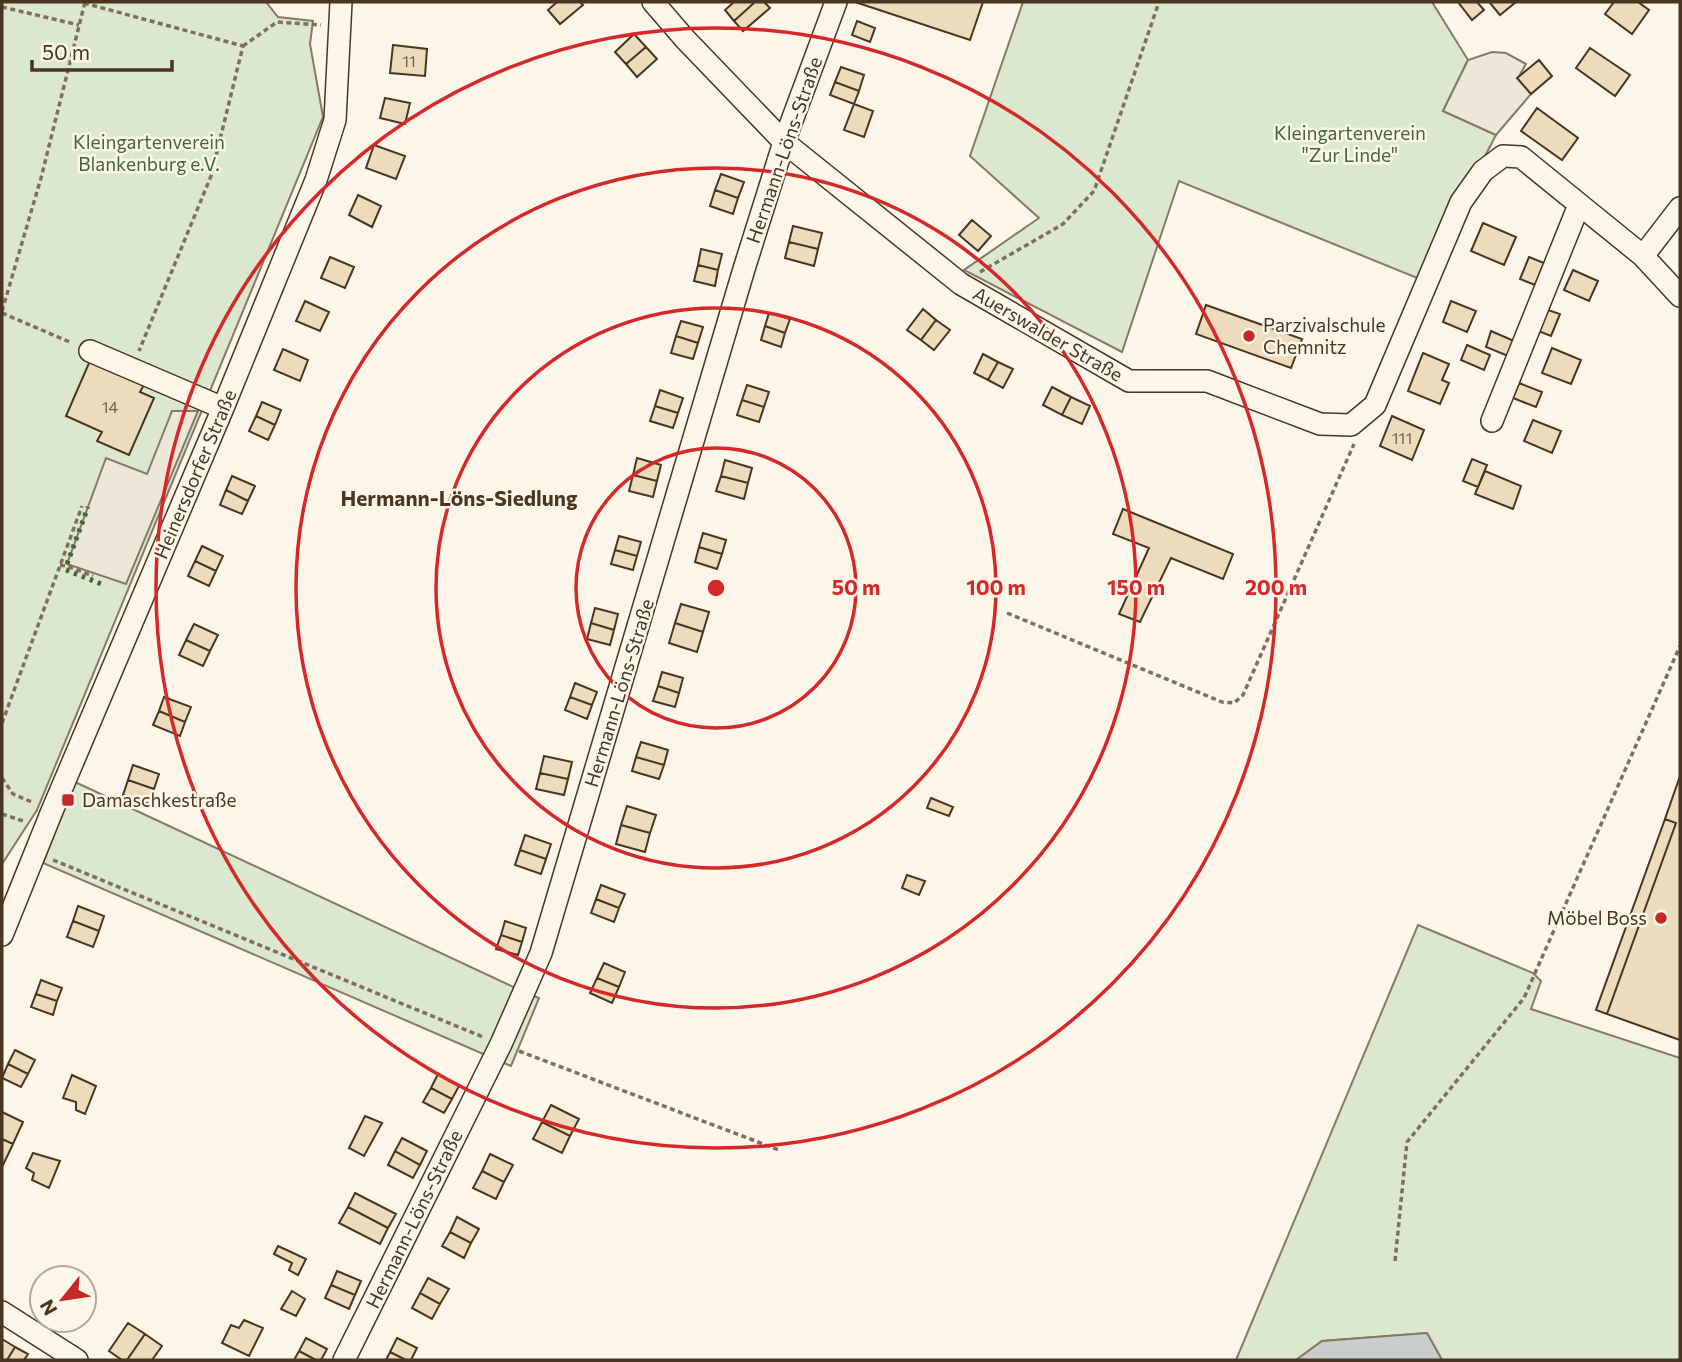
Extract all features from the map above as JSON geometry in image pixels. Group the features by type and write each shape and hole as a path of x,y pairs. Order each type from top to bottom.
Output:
{"street":[{"name":"Heinersdorfer Straße","path":"2,935 316,180 335,120 341,2"},
{"name":"Auerswalder Straße","path":"653,2 783,142 961,284 1129,381 1207,381 1320,424 1350,425"},
{"name":"Hermann-Löns-Straße","path":"344,1360 541,953 783,142 836,2"},
{"path":"1350,425 1375,405 1461,202 1483,172 1503,156 1521,157 1643,256 1680,296"},
{"path":"1492,421 1579,205"},
{"path":"1643,256 1680,208"},
{"path":"90,351 223,408"},
{"path":"2,1312 77,1360"}],"path":[{"path":"90,351 2,312 41,178 85,2 243,46"},
{"path":"961,284 1063,224 1094,191 1159,2"},
{"path":"2,8 79,24"},
{"path":"130,367 211,176 243,46 277,22 340,28"},
{"path":"1007,613 1222,702 1234,704 1243,695 1354,446 1350,425"},
{"path":"2,723 82,506"},
{"path":"60,565 93,576"},
{"path":"1395,1261 1407,1142 1524,998 1680,646"},
{"path":"2,779 13,794 49,819"},
{"path":"2,814 49,819"},
{"path":"35,853 496,1042 779,1150"}],"green space":[{"name":"Kleingartenverein Blankenburg e.V.","path":"2,2 266,2 278,17 313,21 310,44 323,117 37,810 2,864"},
{"name":"Kleingartenverein \"Zur Linde\"","path":"1023,2 1432,2 1468,60 1443,111 1496,135 1461,202 1427,282 1179,181 1122,352 964,270 1039,218 970,156"},
{"path":"75,782 539,998 511,1066 43,863"},
{"path":"1418,925 1533,973 1541,981 1531,1009 1680,1058 1680,1360 1442,1360 1427,1333 1322,1341 1296,1360 1236,1360"}],"shaded area":[{"path":"1492,52 1506,53 1526,64 1518,78 1531,94 1496,135 1443,111 1468,60"},
{"path":"172,411 198,411 126,584 67,564 106,458 147,474"},
{"path":"1427,1333 1442,1360 1296,1360 1322,1341"}],"building":[{"path":"557,2 580,2 583,5 560,24 548,10"},
{"path":"734,2 755,2 734,21 725,10"},
{"path":"755,2 764,2 770,8 743,31 734,21"},
{"path":"855,2 983,2 970,40"},
{"path":"1458,2 1477,2 1484,10 1472,20"},
{"path":"1491,2 1516,2 1500,15"},
{"path":"1614,2 1638,2 1649,10 1632,34 1605,14"},
{"path":"857,21 875,28 870,42 852,35"},
{"path":"634,34 646,47 626,64 615,52"},
{"path":"393,45 427,49 425,76 390,73"},
{"path":"646,47 657,59 637,77 626,64"},
{"path":"1590,48 1630,75 1615,96 1576,68"},
{"path":"1539,60 1552,76 1531,94 1517,78"},
{"path":"841,67 864,75 859,91 835,82"},
{"path":"835,82 859,91 854,104 830,95"},
{"path":"385,98 410,103 405,124 380,118"},
{"path":"854,104 873,111 864,137 844,130"},
{"path":"1537,108 1578,138 1562,160 1521,131"},
{"path":"374,145 405,156 396,179 366,168"},
{"path":"721,174 744,182 738,198 715,190"},
{"path":"715,190 738,198 733,214 710,206"},
{"path":"358,195 381,206 372,227 349,215"},
{"path":"972,220 991,236 978,251 959,235"},
{"path":"1483,223 1516,237 1504,265 1471,251"},
{"path":"793,226 822,233 818,249 789,242"},
{"path":"789,242 818,249 814,266 785,258"},
{"path":"701,249 722,254 718,270 698,265"},
{"path":"330,257 354,267 345,288 321,278"},
{"path":"1529,257 1544,263 1535,285 1520,279"},
{"path":"698,265 718,270 715,286 694,281"},
{"path":"1573,270 1598,281 1589,301 1564,290"},
{"path":"305,301 329,312 320,331 296,321"},
{"path":"1451,301 1476,311 1467,332 1443,322"},
{"name":"Parzivalschule Chemnitz","path":"1206,305 1302,339 1291,368 1196,334"},
{"path":"923,309 936,320 921,340 907,330"},
{"path":"1545,309 1560,314 1551,336 1536,330"},
{"path":"769,313 790,319 785,333 765,326"},
{"path":"936,320 950,330 934,350 921,340"},
{"path":"681,321 703,327 698,343 676,336"},
{"path":"765,326 785,333 781,347 761,340"},
{"path":"1491,331 1514,341 1508,356 1486,347"},
{"path":"676,336 698,343 693,359 671,353"},
{"path":"1467,345 1490,355 1484,370 1461,360"},
{"path":"1552,348 1581,360 1571,384 1542,373"},
{"path":"283,349 308,360 300,381 274,370"},
{"path":"1423,353 1449,364 1442,380 1449,383 1440,404 1408,391"},
{"path":"983,354 998,362 988,380 974,373"},
{"path":"92,356 145,383 140,392 154,398 129,455 97,441 102,432 66,416"},
{"path":"998,362 1013,369 1003,388 988,380"},
{"path":"1519,383 1542,392 1536,407 1513,398"},
{"path":"747,385 769,392 764,407 742,400"},
{"path":"1052,387 1071,397 1062,415 1043,405"},
{"path":"660,390 683,398 678,413 655,406"},
{"path":"1071,397 1090,406 1082,424 1062,415"},
{"path":"742,400 764,407 759,422 737,415"},
{"path":"262,402 281,410 275,425 256,416"},
{"path":"655,406 678,413 673,428 650,421"},
{"path":"256,416 275,425 268,440 249,431"},
{"path":"1392,416 1424,430 1412,460 1380,446"},
{"path":"1533,420 1561,431 1552,453 1524,441"},
{"path":"637,458 661,465 657,481 633,475"},
{"path":"1472,459 1487,465 1478,487 1463,481"},
{"path":"725,460 752,468 748,483 721,476"},
{"path":"1485,471 1521,486 1513,509 1475,494"},
{"path":"633,475 657,481 653,497 629,491"},
{"path":"232,476 255,486 248,501 226,490"},
{"path":"721,476 748,483 744,499 716,491"},
{"path":"226,490 248,501 242,514 220,505"},
{"path":"1123,509 1233,554 1223,579 1171,558 1140,622 1119,614 1149,548 1113,534"},
{"path":"703,533 726,540 722,554 699,547"},
{"path":"619,536 641,542 637,556 615,550"},
{"path":"202,546 223,556 216,571 195,561"},
{"path":"699,547 722,554 717,569 695,562"},
{"path":"615,550 637,556 633,570 611,564"},
{"path":"195,561 216,571 209,586 188,576"},
{"path":"681,604 709,612 703,632 675,623"},
{"path":"595,608 618,614 614,630 591,623"},
{"path":"591,623 614,630 610,645 587,639"},
{"path":"675,623 703,632 697,652 669,643"},
{"path":"194,624 218,635 210,651 186,640"},
{"path":"186,640 210,651 203,666 179,655"},
{"path":"662,672 683,678 679,693 658,686"},
{"path":"575,683 597,692 592,705 570,697"},
{"path":"658,686 679,693 675,707 653,701"},
{"path":"164,697 191,707 185,722 159,711"},
{"path":"570,697 592,705 587,719 565,710"},
{"path":"159,711 185,722 180,736 153,725"},
{"path":"641,742 668,750 664,765 636,757"},
{"path":"544,756 572,762 568,779 540,773"},
{"path":"636,757 664,765 659,779 632,771"},
{"path":"133,765 159,774 154,789 128,780"},
{"path":"540,773 568,779 564,795 536,789"},
{"name":"Möbel Boss","path":"1680,776 1680,1040 1607,1014 1676,823 1665,819"},
{"path":"128,780 154,789 149,804 123,795"},
{"path":"931,798 953,807 949,816 927,808"},
{"path":"627,806 656,815 650,833 621,825"},
{"path":"1665,819 1676,823 1607,1014 1596,1010"},
{"path":"621,825 650,833 645,852 616,844"},
{"path":"525,835 551,844 546,859 520,850"},
{"path":"520,850 546,859 541,874 515,865"},
{"path":"907,875 925,881 919,895 902,888"},
{"path":"601,885 625,894 619,908 596,899"},
{"path":"596,899 619,908 614,922 591,913"},
{"path":"78,906 104,916 99,931 73,921"},
{"path":"73,921 99,931 93,947 67,937"},
{"path":"505,921 526,928 522,942 501,935"},
{"path":"501,935 522,942 518,955 496,949"},
{"path":"604,963 625,972 619,987 597,978"},
{"path":"597,978 619,987 612,1003 590,993"},
{"path":"41,980 62,988 57,1001 36,994"},
{"path":"36,994 57,1001 53,1015 31,1007"},
{"path":"15,1050 35,1060 28,1074 8,1064"},
{"path":"8,1064 28,1074 21,1087 2,1078"},
{"path":"438,1074 459,1086 452,1099 431,1088"},
{"path":"72,1075 96,1086 85,1114 76,1110 76,1102 63,1098"},
{"path":"431,1088 452,1099 444,1113 423,1102"},
{"path":"551,1105 579,1119 570,1136 542,1122"},
{"path":"2,1112 23,1122 13,1144 2,1139"},
{"path":"365,1116 382,1123 364,1156 349,1148"},
{"path":"542,1122 570,1136 562,1153 533,1139"},
{"path":"402,1138 427,1151 420,1165 395,1151"},
{"path":"2,1139 13,1144 3,1165 2,1164"},
{"path":"395,1151 420,1165 413,1178 388,1165"},
{"path":"33,1153 60,1161 49,1188 32,1180 34,1173 26,1168"},
{"path":"490,1154 513,1165 504,1182 482,1171"},
{"path":"482,1171 504,1182 496,1199 473,1188"},
{"path":"355,1193 396,1214 388,1228 348,1207"},
{"path":"348,1207 388,1228 380,1244 339,1223"},
{"path":"457,1217 479,1229 471,1243 450,1232"},
{"path":"450,1232 471,1243 464,1258 442,1246"},
{"path":"278,1246 306,1259 298,1275 289,1270 292,1263 274,1254"},
{"path":"337,1271 361,1281 355,1295 331,1285"},
{"path":"428,1278 449,1289 440,1304 420,1293"},
{"path":"331,1285 355,1295 349,1309 325,1298"},
{"path":"292,1291 305,1299 296,1316 281,1309"},
{"path":"420,1293 440,1304 432,1319 412,1308"},
{"path":"244,1320 263,1328 249,1356 222,1343 231,1325 239,1328"},
{"path":"128,1323 145,1334 127,1360 122,1360 109,1351"},
{"path":"145,1334 162,1346 152,1360 127,1360"},
{"path":"306,1338 327,1349 321,1360 299,1351"},
{"path":"397,1338 417,1348 411,1360 390,1352"},
{"path":"2,1339 15,1347 7,1360 2,1360"},
{"path":"15,1347 28,1354 24,1360 7,1360"},
{"path":"299,1351 316,1360 294,1360"},
{"path":"390,1352 406,1360 386,1360"}],"hedge":[{"path":"67,564 88,507"},
{"path":"66,570 104,585"}],"place":[{"name":"Parzivalschule Chemnitz","path":"1249,336"},
{"name":"Damaschkestraße","path":"68,800"},
{"name":"Möbel Boss","path":"1661,918"}],"district":[{"name":"Hermann-Löns-Siedlung","path":"459,499"}]}
